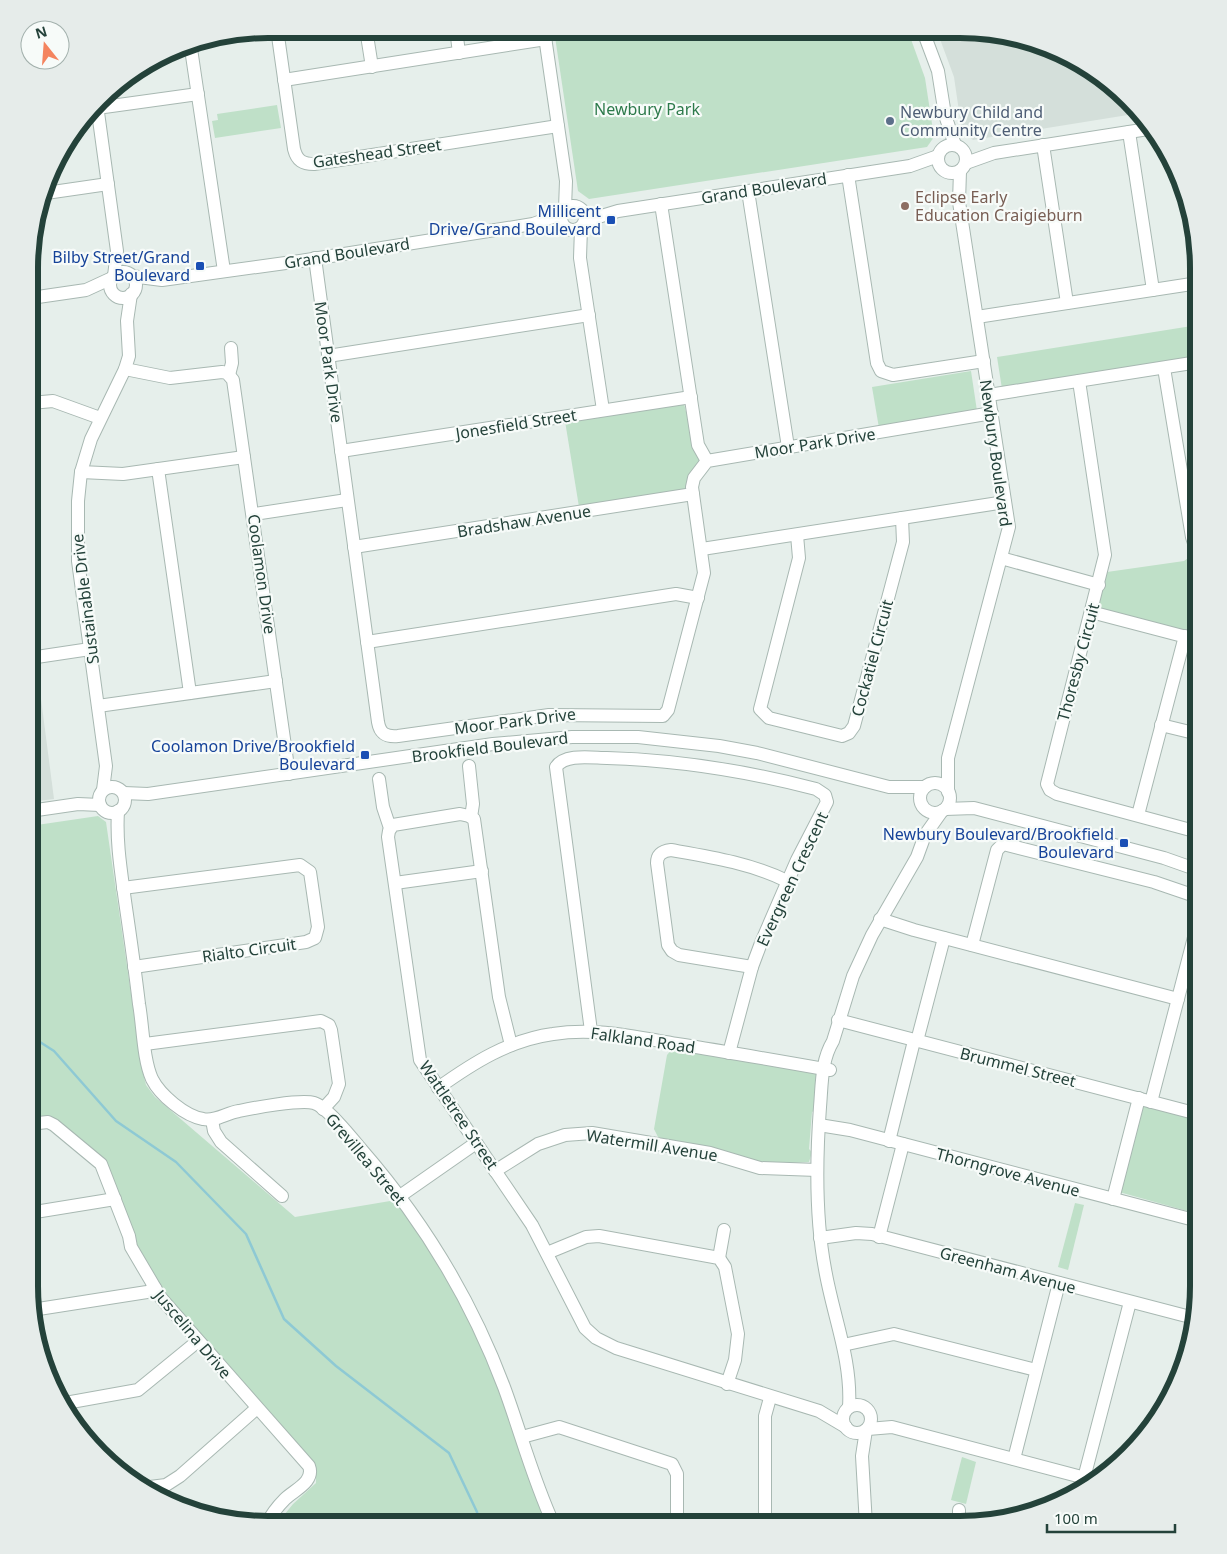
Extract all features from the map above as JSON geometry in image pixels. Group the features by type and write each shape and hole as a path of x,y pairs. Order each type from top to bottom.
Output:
{"street":[{"name":"Gateshead Street","path":"278,38 295,154 301,162 309,164 558,126"},
{"path":"367,38 372,67"},
{"path":"457,38 459,53"},
{"path":"284,80 459,53 527,38"},
{"path":"546,38 603,410"},
{"name":"Newbury Boulevard","path":"926,38 938,71 945,115 961,158 959,202 1008,527 948,758 948,793"},
{"path":"191,51 224,271"},
{"path":"105,105 198,94"},
{"path":"98,113 117,251 110,286 115,295"},
{"name":"Newbury Boulevard","path":"945,115 942,162 959,202"},
{"path":"942,162 948,146 961,158 1143,130"},
{"path":"1129,132 1154,290"},
{"path":"1043,145 1067,303"},
{"name":"Grand Boulevard","path":"132,293 162,280 961,158"},
{"path":"848,175 877,362 881,371 893,375 984,362"},
{"path":"51,191 108,184"},
{"path":"748,191 788,447"},
{"path":"661,204 698,445 708,461"},
{"path":"86,290 124,298 132,293 135,283 117,251"},
{"name":"Moor Park Drive","path":"315,258 378,726 382,733 387,736 549,714 660,716 668,710 704,573 693,494 694,478 708,461 992,413"},
{"path":"38,297 86,290 120,272 129,275"},
{"name":"Grand Boulevard","path":"129,275 162,280"},
{"path":"976,317 1190,284"},
{"name":"Sustainable Drive","path":"112,800 78,561 76,530 81,472 91,439 125,369 130,347 127,321 132,293"},
{"name":"Sustainable Drive","path":"115,295 127,321"},
{"path":"328,356 588,315"},
{"name":"Coolamon Drive","path":"231,348 232,363 230,375 234,384 254,514 289,774"},
{"path":"989,395 1190,363"},
{"path":"1164,368 1190,525"},
{"path":"125,369 170,378 218,372 230,375"},
{"name":"Thoresby Circuit","path":"1079,381 1105,550 1099,585 1047,784 1050,790 1057,794 1190,830"},
{"name":"Jonesfield Street","path":"341,451 691,397"},
{"path":"38,402 53,401 100,418"},
{"path":"81,472 123,474 244,457"},
{"path":"158,469 190,693"},
{"name":"Bradshaw Avenue","path":"354,547 693,494"},
{"path":"254,514 348,500"},
{"path":"702,549 1005,502"},
{"name":"Cockatiel Circuit","path":"798,535 799,558 760,709 769,718 842,736 849,734 854,726 903,542 902,518"},
{"path":"1001,558 1099,585"},
{"path":"367,642 676,594 698,598"},
{"path":"1091,612 1190,638"},
{"path":"1138,815 1185,636"},
{"path":"38,657 90,649"},
{"path":"98,706 276,681"},
{"path":"1161,725 1190,732"},
{"name":"Brookfield Boulevard","path":"38,810 538,739 638,737 719,746 757,753 889,787 923,806"},
{"name":"Evergreen Crescent","path":"590,1031 556,771 561,762 569,759 600,758 693,764 757,775 822,792 826,798 826,805 787,881 752,968 730,1053"},
{"name":"Newbury Boulevard","path":"927,786 948,758"},
{"path":"469,766 473,804 471,817"},
{"name":"Wattletree Street","path":"379,779 383,807 390,828 388,837 419,1054 424,1068 532,1226 580,1320 596,1338 616,1348 770,1398 819,1411 848,1429"},
{"path":"925,835 923,806 920,795 927,786 937,784 948,793 974,808 1164,858 1190,867"},
{"name":"Brookfield Boulevard","path":"889,787 927,786"},
{"path":"862,1456 843,1418 848,1408 849,1377 820,1238 817,1170 820,1105 838,1020 853,976 880,918 917,856 925,835 948,805 948,793"},
{"path":"112,800 150,1072 160,1089 192,1116 212,1120 216,1137 282,1196"},
{"path":"923,806 933,813 943,810 974,808"},
{"path":"390,828 397,823 460,814 471,817 475,823 499,997 511,1045"},
{"path":"972,945 996,850 1000,845 1006,844 1154,882 1190,894"},
{"path":"752,968 678,955 672,951 667,936 658,856 662,852 671,850 740,863 766,870 787,881"},
{"name":"Rialto Circuit","path":"123,888 297,864 306,867 310,872 317,919 317,935 306,942 134,967"},
{"path":"395,883 482,871"},
{"path":"880,918 944,938 1178,999"},
{"path":"888,1141 944,938"},
{"path":"1113,1199 1178,999 1190,953"},
{"name":"Brummel Street","path":"838,1020 1190,1112"},
{"path":"145,1044 321,1021 329,1025 331,1030 339,1084 334,1097 323,1109"},
{"name":"Falkland Road","path":"438,1088 483,1058 511,1045 552,1034 590,1031 619,1033 827,1070"},
{"name":"Grevillea Street","path":"212,1120 237,1111 298,1102 312,1102 323,1109 400,1196 438,1252 466,1303 493,1360 550,1516"},
{"name":"Juscelina Drive","path":"38,1123 48,1122 54,1125 95,1157 101,1164 129,1236 131,1246 155,1288 198,1341 306,1462 311,1471 306,1482 281,1502 272,1516"},
{"name":"Thorngrove Avenue","path":"818,1125 850,1130 1190,1219"},
{"name":"Watermill Avenue","path":"495,1171 538,1144 565,1135 592,1133 710,1153 760,1168 817,1170"},
{"path":"400,1196 476,1143"},
{"path":"879,1236 903,1144"},
{"path":"38,1212 115,1199"},
{"path":"724,1230 719,1258 725,1267 738,1334 735,1360 726,1384"},
{"name":"Greenham Avenue","path":"820,1238 856,1233 879,1236 1188,1316"},
{"path":"547,1253 586,1237 599,1236 719,1258"},
{"path":"1014,1459 1059,1283"},
{"path":"39,1309 147,1292 155,1288"},
{"path":"1090,1476 1130,1302"},
{"path":"843,1345 894,1334 1036,1370"},
{"path":"69,1402 138,1390 198,1341"},
{"path":"849,1377 860,1400 868,1410 872,1422 867,1429 862,1456 865,1516"},
{"path":"765,1516 765,1416 770,1398"},
{"path":"848,1408 858,1404 892,1427"},
{"path":"154,1487 166,1485 180,1476 257,1408"},
{"name":"Wattletree Street","path":"819,1411 848,1408"},
{"path":"522,1437 559,1427 672,1464 678,1474 678,1516"},
{"path":"848,1429 859,1433 867,1429 892,1427 1086,1478"},
{"path":"959,1510 959,1516"}],"shaded area":[{"path":"940,38 989,39 1019,45 1061,61 1087,76 1111,95 1131,115 973,140 962,132 954,77"},
{"path":"38,676 54,799 38,801"}],"green space":[{"name":"Newbury Park","path":"555,38 911,38 925,78 934,137 927,147 589,199 578,191"},
{"path":"277,105 281,128 215,138 212,121 218,120 217,114"},
{"path":"1190,326 1190,359 1002,389 997,357"},
{"path":"971,371 977,411 879,428 872,387"},
{"path":"684,404 699,461 685,489 681,492 579,507 565,421"},
{"path":"1190,557 1190,633 1102,610 1099,604 1107,572 1184,561"},
{"path":"98,816 106,822 142,1069 146,1085 155,1097 295,1217 402,1199 424,1233 495,1367 548,1516 283,1516 293,1504 316,1483 316,1467 234,1378 163,1293 135,1243 101,1164 54,1125 38,1124 38,825"},
{"path":"672,1049 816,1073 818,1078 816,1110 812,1112 809,1149 812,1152 809,1162 766,1164 658,1137 654,1129 667,1055"},
{"path":"1143,1105 1190,1117 1190,1212 1119,1192"},
{"path":"1075,1203 1084,1205 1068,1270 1058,1267"},
{"path":"962,1457 976,1462 966,1504 951,1500"}],"waterway":[{"path":"38,1041 54,1051 116,1121 176,1162 246,1234 284,1319 336,1366 449,1453 478,1516"}],"place":[{"name":"Newbury Child and Community Centre","path":"890,121"},
{"name":"Eclipse Early Education Craigieburn","path":"905,206"},
{"name":"Millicent Drive/Grand Boulevard","path":"611,220"},
{"name":"Bilby Street/Grand Boulevard","path":"200,266"},
{"name":"Coolamon Drive/Brookfield Boulevard","path":"365,755"},
{"name":"Newbury Boulevard/Brookfield Boulevard","path":"1124,843"}]}
